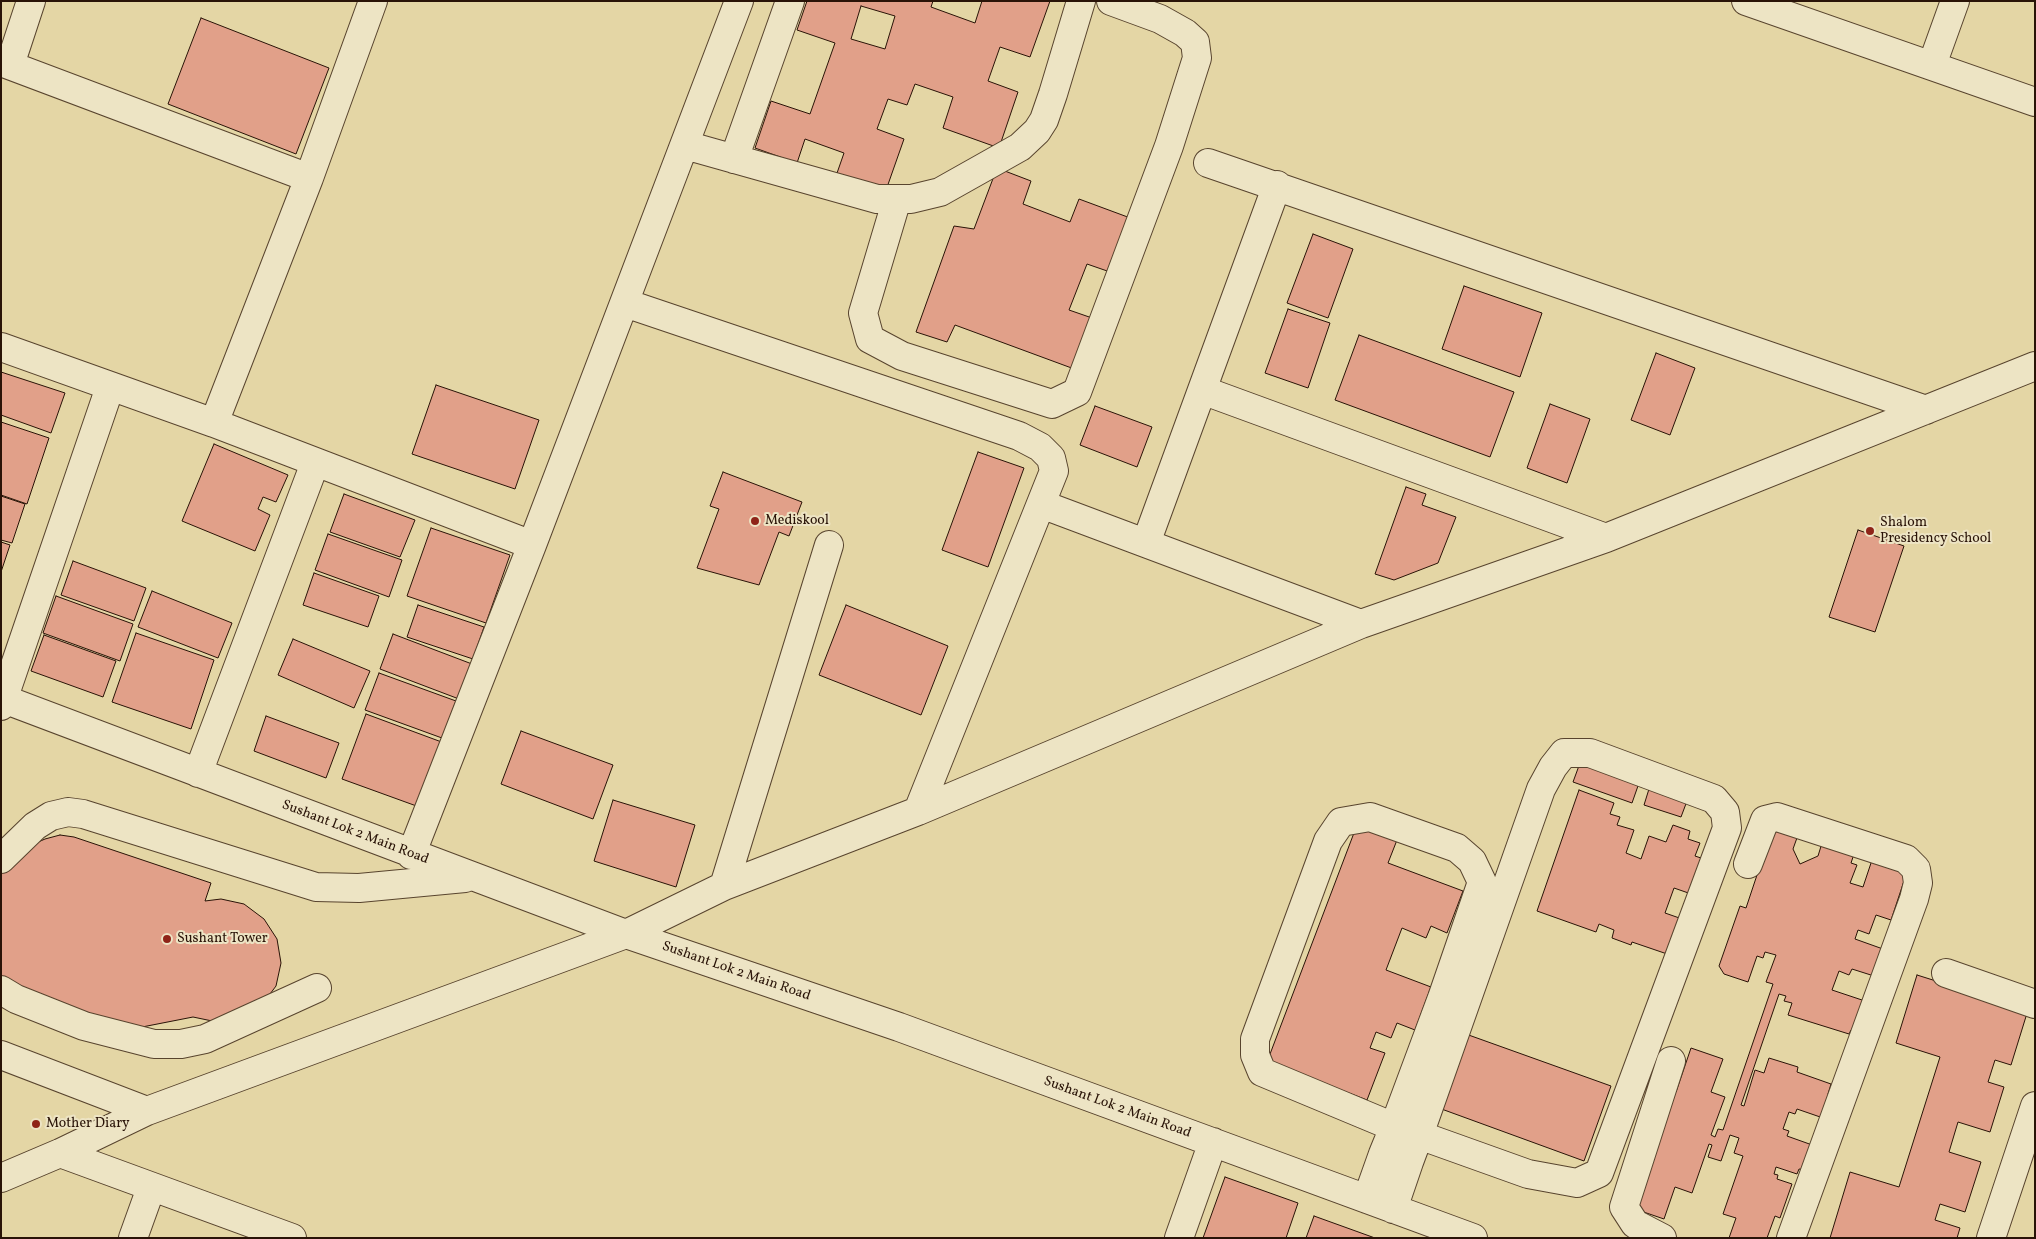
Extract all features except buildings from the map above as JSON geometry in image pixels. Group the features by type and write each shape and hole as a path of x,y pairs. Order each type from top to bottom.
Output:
{"street":[{"path":"31,1 6,63 309,178"},
{"path":"214,423 309,178 373,1"},
{"path":"410,855 532,545 739,1"},
{"path":"734,159 790,1"},
{"path":"685,145 877,199 911,199 940,192 1020,147 1037,131 1044,120 1053,94 1081,1"},
{"path":"897,199 863,313 870,339 902,356 1052,404 1077,392 1168,146 1197,58 1195,42 1185,33 1160,19 1111,1"},
{"path":"1746,1 2035,102"},
{"path":"1932,65 1954,1"},
{"path":"1208,163 1277,185 1926,410"},
{"path":"1146,543 1277,185"},
{"path":"625,303 1019,436 1040,447 1051,458 1054,471 918,811"},
{"path":"1,347 214,423 532,545"},
{"path":"1,1178 60,1153 147,1112 626,934 724,886 918,811 1362,624 1606,538 2035,366"},
{"path":"2,701 110,387"},
{"path":"1202,390 1606,538"},
{"path":"198,773 315,462"},
{"path":"1041,504 1362,624"},
{"path":"724,886 829,545"},
{"name":"Sushant Lok 2 Main Road","path":"2,701 198,773 410,855 626,934 899,1028 1367,1199 1393,1209 1429,1230 1473,1238"},
{"path":"1367,1199 1406,1131 1540,789 1552,767 1564,753 1590,753 1714,799 1725,812 1727,828 1599,1173 1577,1183 1528,1174 1406,1131 1262,1072 1255,1055 1255,1039 1328,841 1341,822 1370,817 1457,848 1472,861 1482,882 1406,1131 1393,1209"},
{"path":"1,859 35,826 51,816 68,812 83,814 316,887 359,888 474,877"},
{"path":"1748,864 1765,820 1777,817 1906,859 1916,869 1918,883 1914,899 1791,1238"},
{"path":"1946,973 2035,1004"},
{"path":"1,990 16,999 84,1026 154,1044 181,1044 206,1039 317,988"},
{"path":"1,1055 147,1112"},
{"path":"1662,1238 1635,1224 1624,1207 1672,1061"},
{"path":"1991,1238 2035,1106"},
{"path":"1179,1238 1213,1142"},
{"path":"60,1153 151,1188 292,1238"},
{"path":"132,1238 151,1188"}],"place":[{"name":"Mediskool","path":"755,521"},
{"name":"Shalom Presidency School","path":"1870,531"},
{"name":"Sushant Tower","path":"167,939"},
{"name":"Mother Diary","path":"36,1124"}]}
